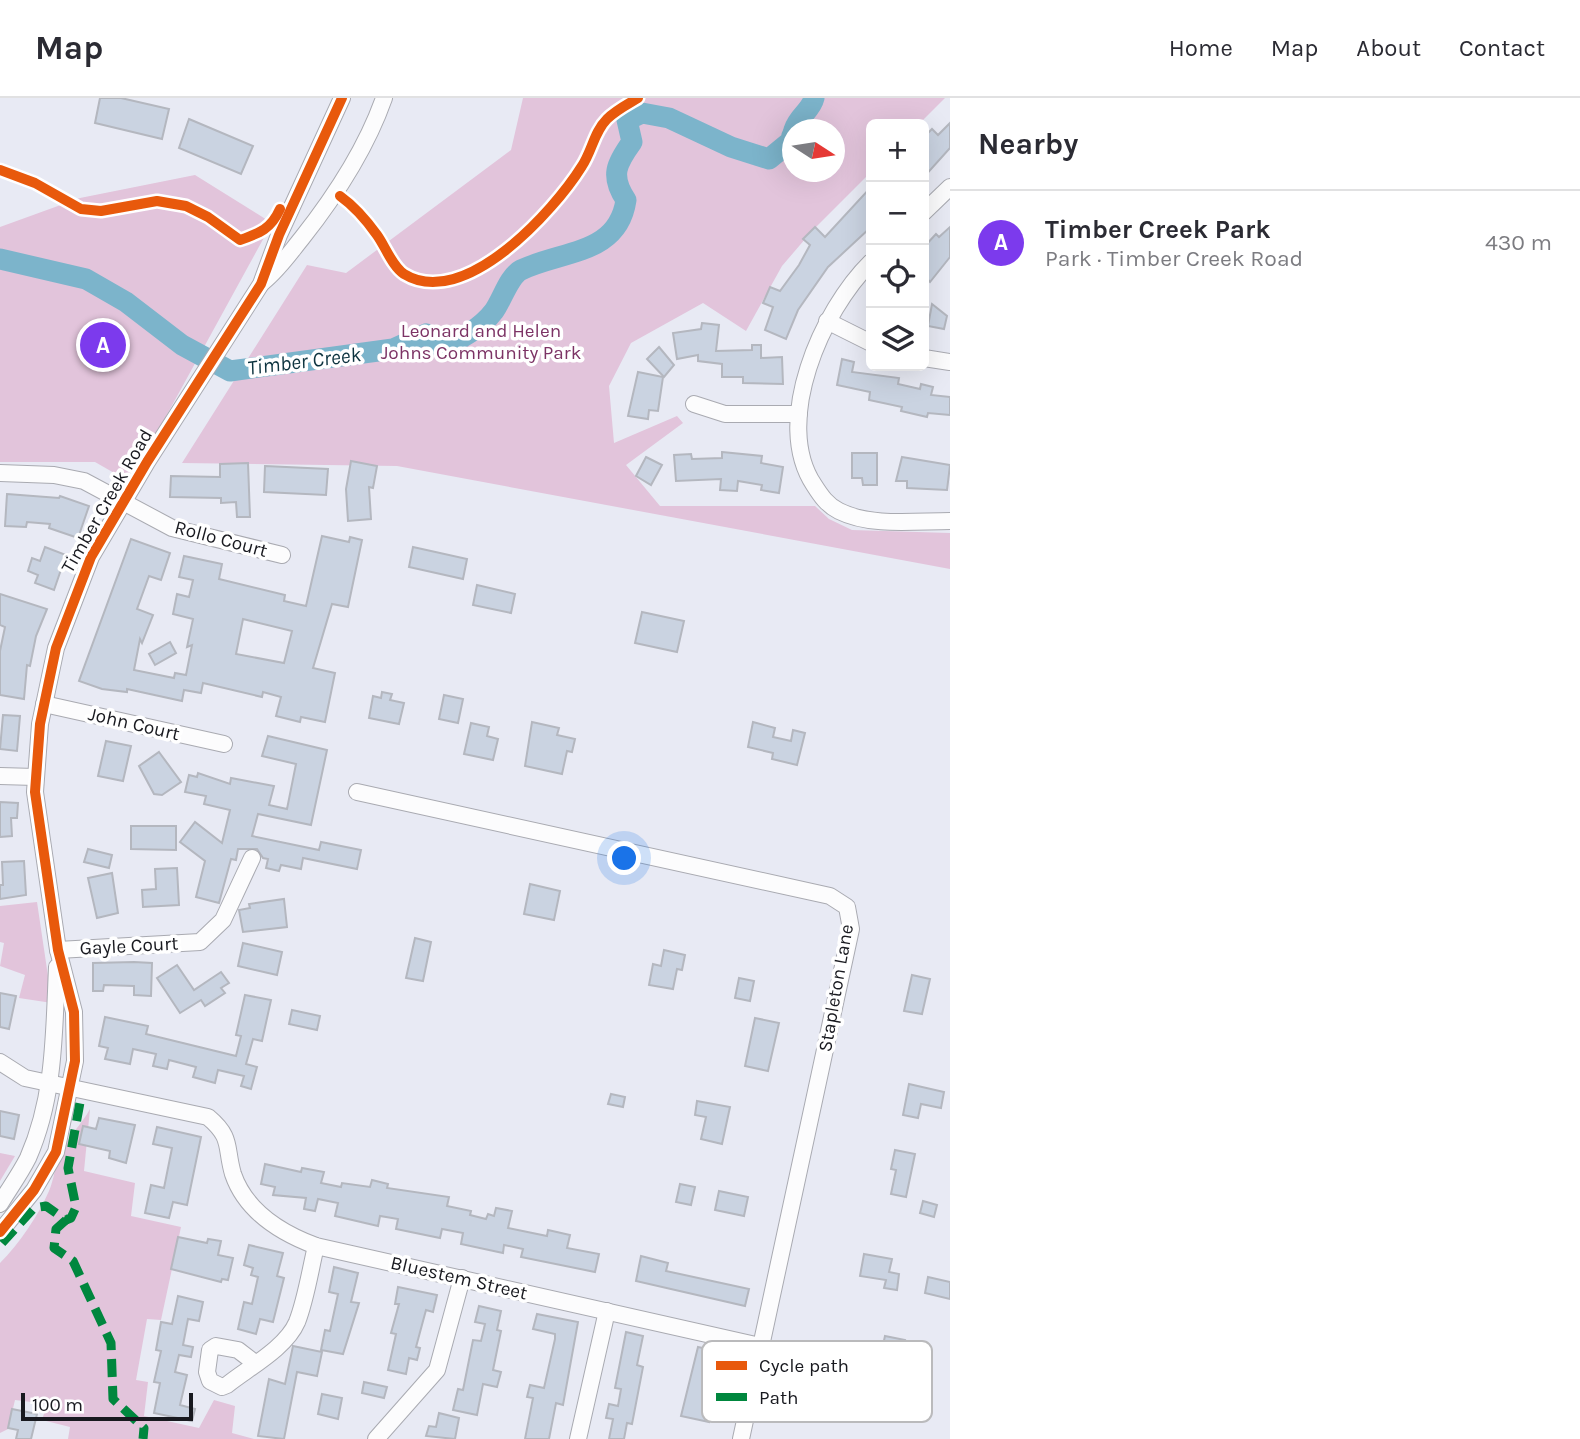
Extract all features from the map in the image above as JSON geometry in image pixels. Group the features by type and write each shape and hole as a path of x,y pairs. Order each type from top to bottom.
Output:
{"street":[{"name":"Timber Creek Road","path":"0,1232 34,1190 55,1152 75,1061 75,1031 70,993 58,950 35,777 44,704 56,648 78,585 124,501 245,314 261,284 279,235 342,98"},
{"name":"Timber Creek Road","path":"261,284 277,271 332,201 362,150 384,98"},
{"path":"929,207 950,187"},
{"path":"866,269 827,321 810,366 799,414 802,464 820,497 837,510 874,520 950,521"},
{"path":"827,321 866,340"},
{"path":"929,359 950,362"},
{"path":"694,404 725,414 799,414"},
{"name":"Rollo Court","path":"0,473 54,475 84,481 172,528 282,555"},
{"name":"John Court","path":"44,704 224,744"},
{"path":"0,776 35,777"},
{"name":"Stapleton Lane","path":"357,792 830,896 847,908 850,929 761,1341"},
{"name":"Gayle Court","path":"58,950 200,942 223,920 252,858"},
{"name":"Timber Creek Road","path":"0,1204 33,1146 49,1082 55,1047 58,950"},
{"path":"0,1062 25,1078 69,1086"},
{"name":"Bluestem Street","path":"69,1086 199,1114 221,1128 227,1138 233,1173 245,1197 262,1217 289,1236 316,1247 738,1341"},
{"path":"255,1363 296,1324 316,1247"},
{"path":"376,1439 437,1370 463,1278"},
{"path":"578,1439 607,1311"}],"green space":[{"name":"Leonard and Helen Johns Community Park","path":"523,98 945,98 924,119 866,119 866,177 812,231 782,266 746,331 703,303 631,343 609,386 614,443 677,416 683,423 626,465 660,506 815,506 829,519 852,530 950,533 950,569 397,466 182,463 307,265 346,273 511,150"},
{"path":"195,175 272,223 130,482 95,462 0,462 0,227 80,198"},
{"path":"37,902 52,1003 19,998 25,975 0,966 4,943 0,942 0,906"},
{"path":"90,1109 84,1171 135,1183 131,1216 181,1227 161,1320 147,1319 136,1380 148,1382 144,1416 199,1428 214,1400 235,1406 232,1433 254,1439 68,1439 70,1427 42,1420 47,1404 15,1400 8,1429 0,1433 0,1263 39,1210 49,1191 63,1148"},
{"path":"0,1153 15,1156 0,1181"}],"building":[{"path":"100,98 121,98 169,109 162,139 95,123"},
{"path":"189,119 253,146 241,174 179,148"},
{"path":"950,123 950,148 929,171 929,132 932,129 938,135"},
{"path":"866,192 866,232 828,267 798,310 786,339 765,330 773,307 763,303 770,287 780,291 810,245 803,239 815,227 825,237"},
{"path":"950,227 950,257 930,282 929,242 936,234 939,237"},
{"path":"932,304 947,316 944,329 929,326"},
{"path":"702,323 719,325 716,351 752,350 752,345 761,345 761,358 782,357 783,384 743,383 743,377 722,377 722,364 698,361 698,355 677,359 673,333 701,329"},
{"path":"659,347 674,365 664,377 647,359"},
{"path":"842,359 854,362 852,372 899,378 898,384 920,389 921,384 933,387 931,395 950,397 950,415 928,413 927,417 901,411 902,407 869,400 870,392 837,385"},
{"path":"638,372 663,377 658,411 649,410 648,419 628,416"},
{"path":"722,452 762,456 761,463 783,467 779,493 761,490 762,485 738,481 737,491 720,490 721,479 676,481 674,455 691,454 692,459 722,458"},
{"path":"852,453 877,453 877,485 863,485 862,478 852,478"},
{"path":"646,457 662,465 651,485 636,476"},
{"path":"902,457 950,465 947,490 907,488 907,481 896,481"},
{"path":"351,461 377,466 373,488 369,487 371,519 348,521 346,489"},
{"path":"248,463 250,517 237,517 236,502 221,503 221,498 170,497 171,476 220,477 220,464"},
{"path":"265,466 328,469 326,495 264,492"},
{"path":"7,494 60,496 89,506 78,538 49,528 50,524 27,522 26,527 5,526"},
{"path":"322,536 349,542 350,537 362,540 348,607 332,604 313,668 335,673 325,722 301,717 300,722 276,716 281,697 263,692 262,697 203,683 201,693 184,690 182,701 127,689 127,692 102,689 79,681 131,539 170,553 161,580 149,576 137,609 153,615 142,643 140,639 134,670 174,678 175,673 186,675 192,645 187,647 193,619 173,614 177,594 189,597 193,580 179,577 184,556 222,564 219,579 285,595 284,601 306,606","holes":["243,619 292,631 284,663 236,654"]},
{"path":"45,547 66,555 54,590 35,583 38,575 28,571 32,558 40,561"},
{"path":"413,547 467,559 463,579 409,567"},
{"path":"477,585 515,594 511,613 473,605"},
{"path":"0,594 47,609 36,636 30,666 27,665 24,699 0,695 0,651 5,627 0,625"},
{"path":"642,612 684,621 677,652 635,643"},
{"path":"170,642 176,653 155,665 149,654"},
{"path":"382,692 392,694 390,700 404,703 399,724 369,718 373,696 381,698"},
{"path":"444,695 463,699 458,723 439,719"},
{"path":"3,715 20,716 17,751 0,749"},
{"path":"532,722 559,728 557,735 575,739 572,752 567,751 562,774 525,766"},
{"path":"753,722 775,728 773,737 791,741 793,730 805,733 797,765 772,759 773,753 748,747"},
{"path":"471,723 489,727 487,736 498,739 493,760 464,754"},
{"path":"268,736 327,750 311,825 258,814 252,836 319,850 321,842 361,850 357,869 303,858 301,869 281,865 279,871 266,868 268,859 263,858 257,849 238,849 236,860 231,859 219,903 196,897 205,861 180,842 195,822 222,843 230,810 204,804 206,796 185,792 189,775 197,777 198,773 230,784 231,778 274,786 269,805 287,809 296,764 262,756"},
{"path":"106,741 131,746 123,781 98,776"},
{"path":"159,752 181,782 162,795 154,794 139,766"},
{"path":"0,802 18,803 17,818 11,818 12,836 0,837"},
{"path":"131,826 176,826 176,850 131,849"},
{"path":"88,849 112,855 109,868 84,862"},
{"path":"24,861 26,895 0,899 0,885 3,885 2,862"},
{"path":"177,868 179,905 143,907 142,890 156,889 155,869"},
{"path":"112,873 118,913 97,918 88,878"},
{"path":"530,884 560,891 554,920 524,914"},
{"path":"284,899 287,927 243,932 239,910 250,908 249,904"},
{"path":"415,938 431,942 423,981 406,978"},
{"path":"243,943 282,952 277,975 238,966"},
{"path":"664,950 685,955 682,970 677,969 673,989 649,985 653,964 661,966"},
{"path":"93,963 152,963 151,996 134,995 134,986 104,985 103,991 93,991"},
{"path":"177,965 194,990 221,972 229,983 221,988 225,993 205,1006 201,1000 180,1013 157,978"},
{"path":"912,975 930,979 922,1014 904,1011"},
{"path":"739,978 754,981 750,1001 735,998"},
{"path":"0,993 16,996 9,1029 0,1027"},
{"path":"245,995 271,1000 262,1041 253,1039 246,1064 257,1067 251,1089 241,1086 244,1076 218,1070 215,1083 193,1077 196,1067 169,1060 167,1069 153,1066 156,1054 133,1049 130,1064 105,1059 108,1048 99,1046 105,1017 148,1026 146,1034 236,1056 241,1036 236,1035"},
{"path":"292,1010 320,1016 317,1030 289,1024"},
{"path":"755,1018 779,1023 768,1071 745,1066"},
{"path":"909,1084 944,1092 941,1108 921,1104 918,1118 903,1115"},
{"path":"611,1094 625,1097 623,1107 608,1104"},
{"path":"697,1101 730,1107 722,1144 701,1139 706,1117 695,1115"},
{"path":"0,1111 19,1115 14,1139 0,1136"},
{"path":"99,1118 135,1125 126,1163 109,1158 110,1151 79,1144 83,1126 96,1129"},
{"path":"157,1127 201,1137 187,1205 173,1202 169,1218 145,1213 151,1185 164,1188 172,1148 153,1144"},
{"path":"895,1150 915,1154 906,1197 891,1194 896,1170 891,1169"},
{"path":"265,1164 301,1172 302,1168 324,1172 321,1183 341,1187 342,1183 370,1187 372,1180 388,1184 387,1188 449,1197 447,1206 471,1211 470,1215 486,1219 488,1214 494,1216 496,1208 512,1211 508,1228 547,1236 548,1230 570,1235 567,1248 599,1254 595,1272 521,1257 523,1249 504,1245 503,1253 461,1244 463,1233 442,1229 440,1238 396,1229 398,1219 380,1216 378,1226 335,1216 338,1203 318,1199 315,1211 304,1209 306,1198 273,1195 275,1187 261,1184"},
{"path":"680,1184 695,1187 691,1205 676,1202"},
{"path":"719,1191 748,1197 744,1216 715,1210"},
{"path":"923,1201 937,1205 934,1217 920,1213"},
{"path":"178,1237 207,1243 208,1239 221,1241 218,1255 233,1258 228,1280 222,1279 221,1282 171,1269"},
{"path":"249,1245 283,1253 277,1276 284,1278 273,1322 260,1319 256,1334 238,1329 244,1302 252,1304 258,1277 251,1275 253,1268 244,1265"},
{"path":"864,1254 892,1259 889,1272 899,1274 897,1290 884,1288 886,1280 860,1276"},
{"path":"641,1256 668,1263 666,1271 749,1289 745,1306 636,1281"},
{"path":"334,1267 358,1273 351,1302 359,1303 343,1354 321,1350 325,1330 330,1331 338,1294 329,1292"},
{"path":"928,1277 950,1282 950,1299 925,1293"},
{"path":"398,1287 437,1295 433,1312 426,1310 416,1347 420,1348 417,1360 409,1358 406,1374 388,1370 396,1334 391,1333 399,1304 395,1304"},
{"path":"178,1296 203,1302 199,1321 188,1319 183,1345 193,1347 191,1357 179,1355 175,1372 187,1375 180,1405 195,1409 192,1421 154,1413 160,1383 154,1382 161,1351 156,1350 161,1322 172,1324"},
{"path":"479,1306 501,1311 497,1330 501,1331 493,1370 501,1372 497,1387 483,1384 477,1415 453,1410 458,1389 463,1390 473,1340 481,1341 485,1324 475,1322"},
{"path":"537,1314 578,1322 563,1405 556,1403 549,1439 525,1439 533,1398 527,1397 530,1385 544,1388 555,1339 555,1334 533,1329"},
{"path":"626,1332 643,1336 637,1365 643,1367 632,1424 627,1423 624,1439 609,1439 613,1419 606,1418 609,1404 618,1406 621,1389 615,1388"},
{"path":"885,1336 905,1340 905,1341 884,1341"},
{"path":"293,1346 322,1352 317,1376 297,1372 284,1439 258,1436 269,1379 285,1384"},
{"path":"698,1347 702,1348 702,1420 681,1416"},
{"path":"364,1382 387,1387 384,1398 362,1393"},
{"path":"322,1394 342,1398 338,1419 318,1414"},
{"path":"12,1409 37,1414 31,1439 16,1439 18,1430 8,1428"},
{"path":"439,1413 459,1418 455,1439 426,1436 429,1426 436,1427"}],"waterway":[{"name":"Timber Creek","path":"800,119 814,98"},
{"name":"Timber Creek","path":"0,259 86,279 126,302 182,345 230,371 393,349 426,334 441,347 463,337 483,323 494,311 513,277 521,270 586,248 612,231 621,218 626,200 618,184 617,170 632,142 627,120 642,113 669,118 731,147 769,159 782,148"}],"marked path":[{"path":"2,1243 34,1208 46,1206 66,1220 71,1218 76,1207 68,1168 81,1097"},
{"path":"66,1220 56,1229 54,1248 73,1261 111,1343 113,1399 144,1428 143,1439"}],"cycle path":[{"path":"0,1232 34,1190 56,1152 75,1061 74,1012 58,950 35,792 40,724 56,648 91,557 147,462 261,284 279,235 342,98"},
{"path":"340,196 369,224 404,274 428,282 453,279 479,268 505,251 529,230 569,185 607,119 638,98"},
{"path":"0,170 35,183 81,209 101,211 157,201 186,206 208,217 240,240 264,229 280,209"}],"place":[{"name":"Timber Creek Park","path":"103,345"}]}
